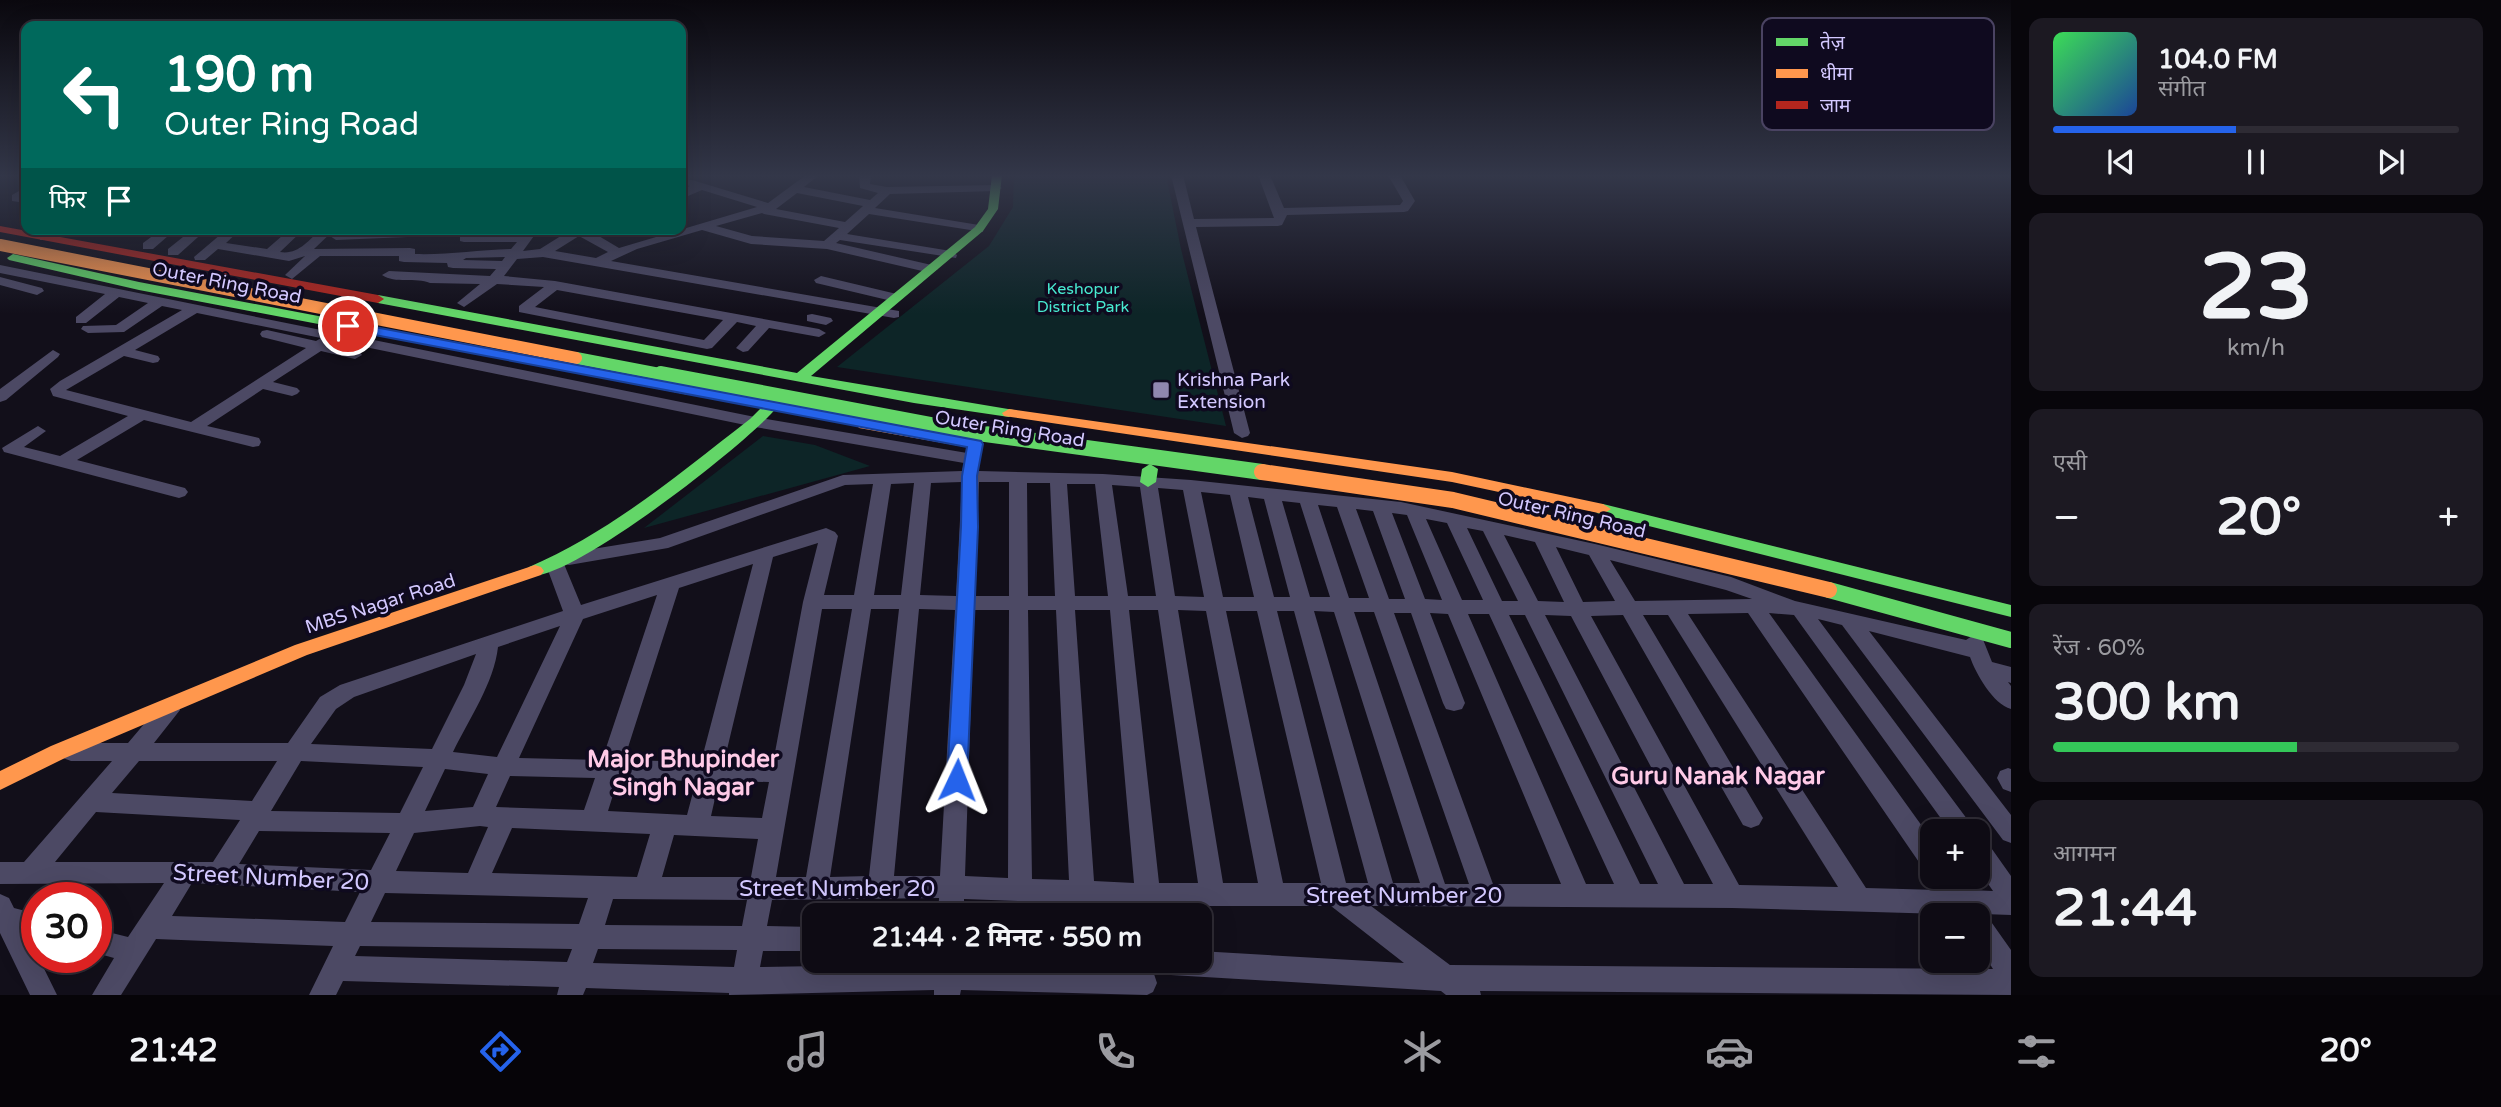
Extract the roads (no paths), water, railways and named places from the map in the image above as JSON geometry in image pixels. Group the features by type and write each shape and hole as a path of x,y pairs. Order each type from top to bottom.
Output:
{"street":[{"path":"686,231 723,221"},
{"path":"827,221 848,226"},
{"path":"832,241 853,221"},
{"path":"888,221 885,225 975,233"},
{"path":"813,375 931,269 956,257 984,221"},
{"path":"586,235 616,259 720,283 825,302 892,305 956,257 997,221"},
{"path":"1242,433 1190,223 1278,221"},
{"path":"705,227 751,240 832,241 956,257"},
{"name":"Outer Ring Road","path":"0,229 21,232"},
{"name":"Outer Ring Road","path":"0,235 175,272 971,418 1175,449 1332,467 1451,486 1627,524 2011,623"},
{"path":"98,235 292,275 464,303 813,375 1383,450"},
{"path":"148,246 162,235"},
{"path":"173,252 194,235"},
{"path":"200,257 228,235"},
{"path":"268,255 291,235"},
{"path":"216,245 268,255 296,256 330,235"},
{"path":"292,275 332,235"},
{"path":"425,235 387,277 495,279 555,285 802,330 819,324 825,302"},
{"path":"464,238 514,235"},
{"path":"464,303 495,279 529,235"},
{"path":"543,253 572,235"},
{"path":"317,251 457,260 462,254 511,258 543,253 597,263 616,259 669,235"},
{"path":"37,291 0,280 7,264 54,236"},
{"name":"Outer Ring Road","path":"54,236 89,246 655,352 813,375 890,395 1452,477 1629,515 2011,611"},
{"path":"832,241 931,269"},
{"name":"Outer Ring Road","path":"0,245 163,279 963,431 1172,461 1331,480 1453,500 1694,556 1905,609 2011,640"},
{"path":"50,266 89,246"},
{"path":"587,291 616,259"},
{"path":"7,264 160,301 191,312 355,355"},
{"name":"Outer Ring Road","path":"7,264 50,266 341,331 626,379 867,426 972,459 1374,495 1513,522 1676,559 1979,653 2011,651"},
{"path":"821,280 892,305"},
{"path":"692,310 720,283"},
{"path":"555,285 524,309 706,345 734,317"},
{"path":"117,292 84,325 119,329 160,301"},
{"path":"253,442 58,393 58,389 191,312 341,331 751,423 972,459 1018,477 1103,479 1149,476 1191,485 1380,505 1490,526 1747,588 1796,608 1979,653 2011,675"},
{"path":"743,348 766,323"},
{"path":"194,428 341,331"},
{"path":"121,351 153,359"},
{"path":"626,379 655,352"},
{"path":"0,397 53,354"},
{"path":"260,384 292,391"},
{"path":"867,426 890,395"},
{"name":"MBS Nagar Road","path":"0,781 58,752 301,650 561,562 652,502 751,423 767,406"},
{"path":"62,462 141,415"},
{"path":"38,431 10,448 178,492"},
{"path":"1409,454 1498,470 1645,503"},
{"path":"480,816 575,615 561,562 662,544 843,480 923,477 972,459"},
{"path":"952,903 972,459"},
{"path":"1149,476 1212,895"},
{"path":"880,888 923,477"},
{"path":"1018,477 1020,890"},
{"path":"816,889 883,478"},
{"path":"1058,478 1082,893"},
{"path":"1103,479 1119,604 1140,901"},
{"path":"1191,485 1273,895"},
{"path":"1238,490 1336,895 1468,995"},
{"path":"1271,494 1384,895"},
{"path":"1307,497 1436,895"},
{"path":"1344,501 1485,895"},
{"path":"1380,505 1454,703"},
{"path":"1414,511 1578,895"},
{"path":"1454,519 1632,895"},
{"path":"1490,526 1678,896"},
{"path":"220,873 315,719 328,703 347,691 488,642 820,535 829,536 813,602 743,988"},
{"path":"1542,537 1577,609 1732,896"},
{"path":"1595,550 1751,818"},
{"path":"696,827 765,554"},
{"path":"1893,565 2011,597"},
{"path":"593,820 670,585"},
{"path":"813,602 1303,604 1629,610 1796,608"},
{"path":"1754,607 1920,843"},
{"path":"1796,608 1955,819"},
{"path":"1674,609 1859,899"},
{"path":"1849,620 2011,833"},
{"path":"322,995 475,685 486,659 488,642"},
{"path":"1979,653 2011,701"},
{"path":"30,872 175,702"},
{"path":"58,752 295,752 438,759 505,767 781,773"},
{"path":"90,802 255,816 407,823 505,816 771,829"},
{"path":"475,884 505,816"},
{"path":"646,888 665,825"},
{"path":"1990,867 2011,896"},
{"path":"105,995 186,872"},
{"name":"Street Number 20","path":"0,873 186,872 377,882 759,890 953,887 1082,893 1140,901 1212,895 1632,895 1859,899 1920,905"},
{"path":"573,985 604,887"},
{"name":"Street Number 20","path":"1990,906 2011,903"},
{"path":"3,912 21,919"},
{"path":"3,912 44,995"},
{"path":"150,927 352,934 802,939"},
{"path":"1990,941 2011,972"},
{"path":"112,945 134,951"},
{"path":"335,968 573,985 743,988 948,978 1144,975 2011,982"}],"place":[{"name":"Krishna Park Extension","path":"1161,390"}],"district":[{"name":"Major Bhupinder Singh Nagar","path":"683,773"},
{"name":"Guru Nanak Nagar","path":"1718,776"}],"park label":[{"name":"Keshopur District Park","path":"1083,297"}]}
